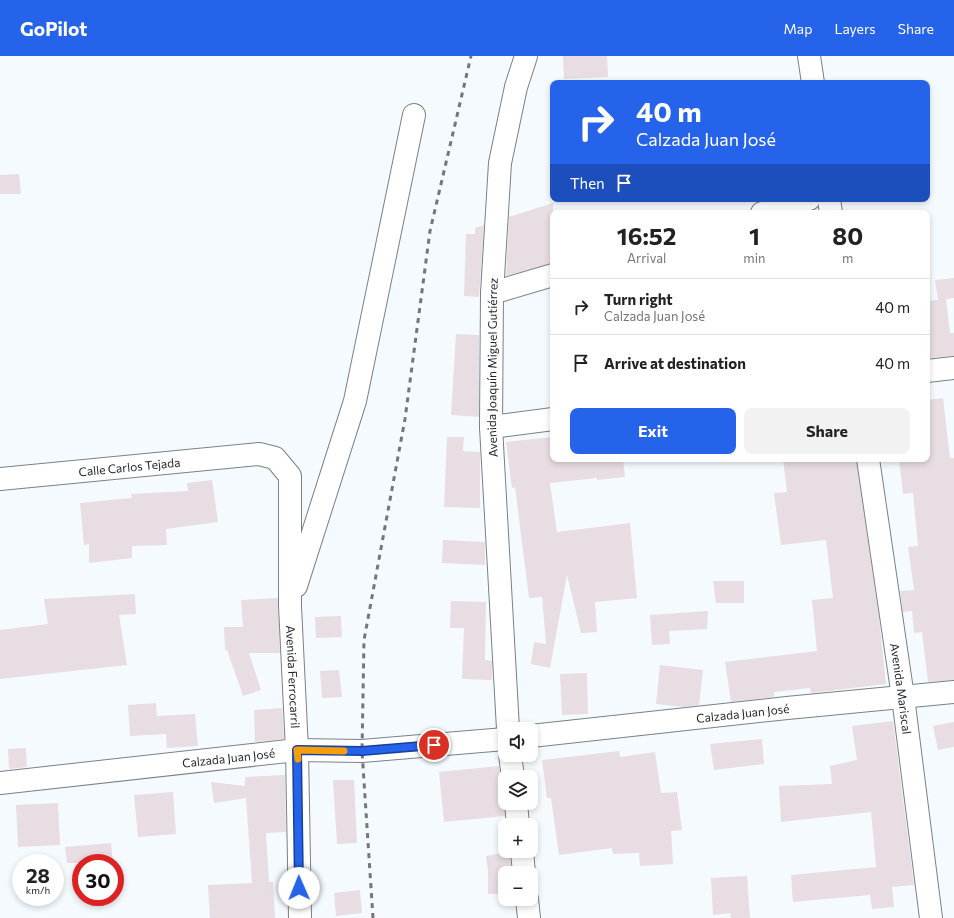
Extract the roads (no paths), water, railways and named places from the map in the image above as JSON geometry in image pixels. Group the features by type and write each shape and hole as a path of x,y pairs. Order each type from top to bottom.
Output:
{"street":[{"name":"Avenida Joaquín Miguel Gutiérrez","path":"508,722 491,427 492,293 500,163 516,87 526,56"},
{"path":"809,56 813,80"},
{"path":"290,606 355,401 414,115"},
{"path":"772,210 799,202"},
{"path":"492,293 550,276"},
{"path":"930,371 954,368"},
{"path":"491,427 550,419"},
{"name":"Avenida Ferrocarril","path":"259,454 275,458 290,476 290,606 297,750 300,918"},
{"name":"Calle Carlos Tejada","path":"0,478 259,454"},
{"name":"Avenida Mariscal","path":"868,462 903,697 931,918"},
{"name":"Calzada Juan José","path":"538,735 954,692"},
{"name":"Calzada Juan José","path":"0,783 297,750 362,751 498,740"},
{"path":"528,906 530,918"}],"railway":[{"path":"373,918 362,751 364,640 405,419 430,231 471,56"}]}
